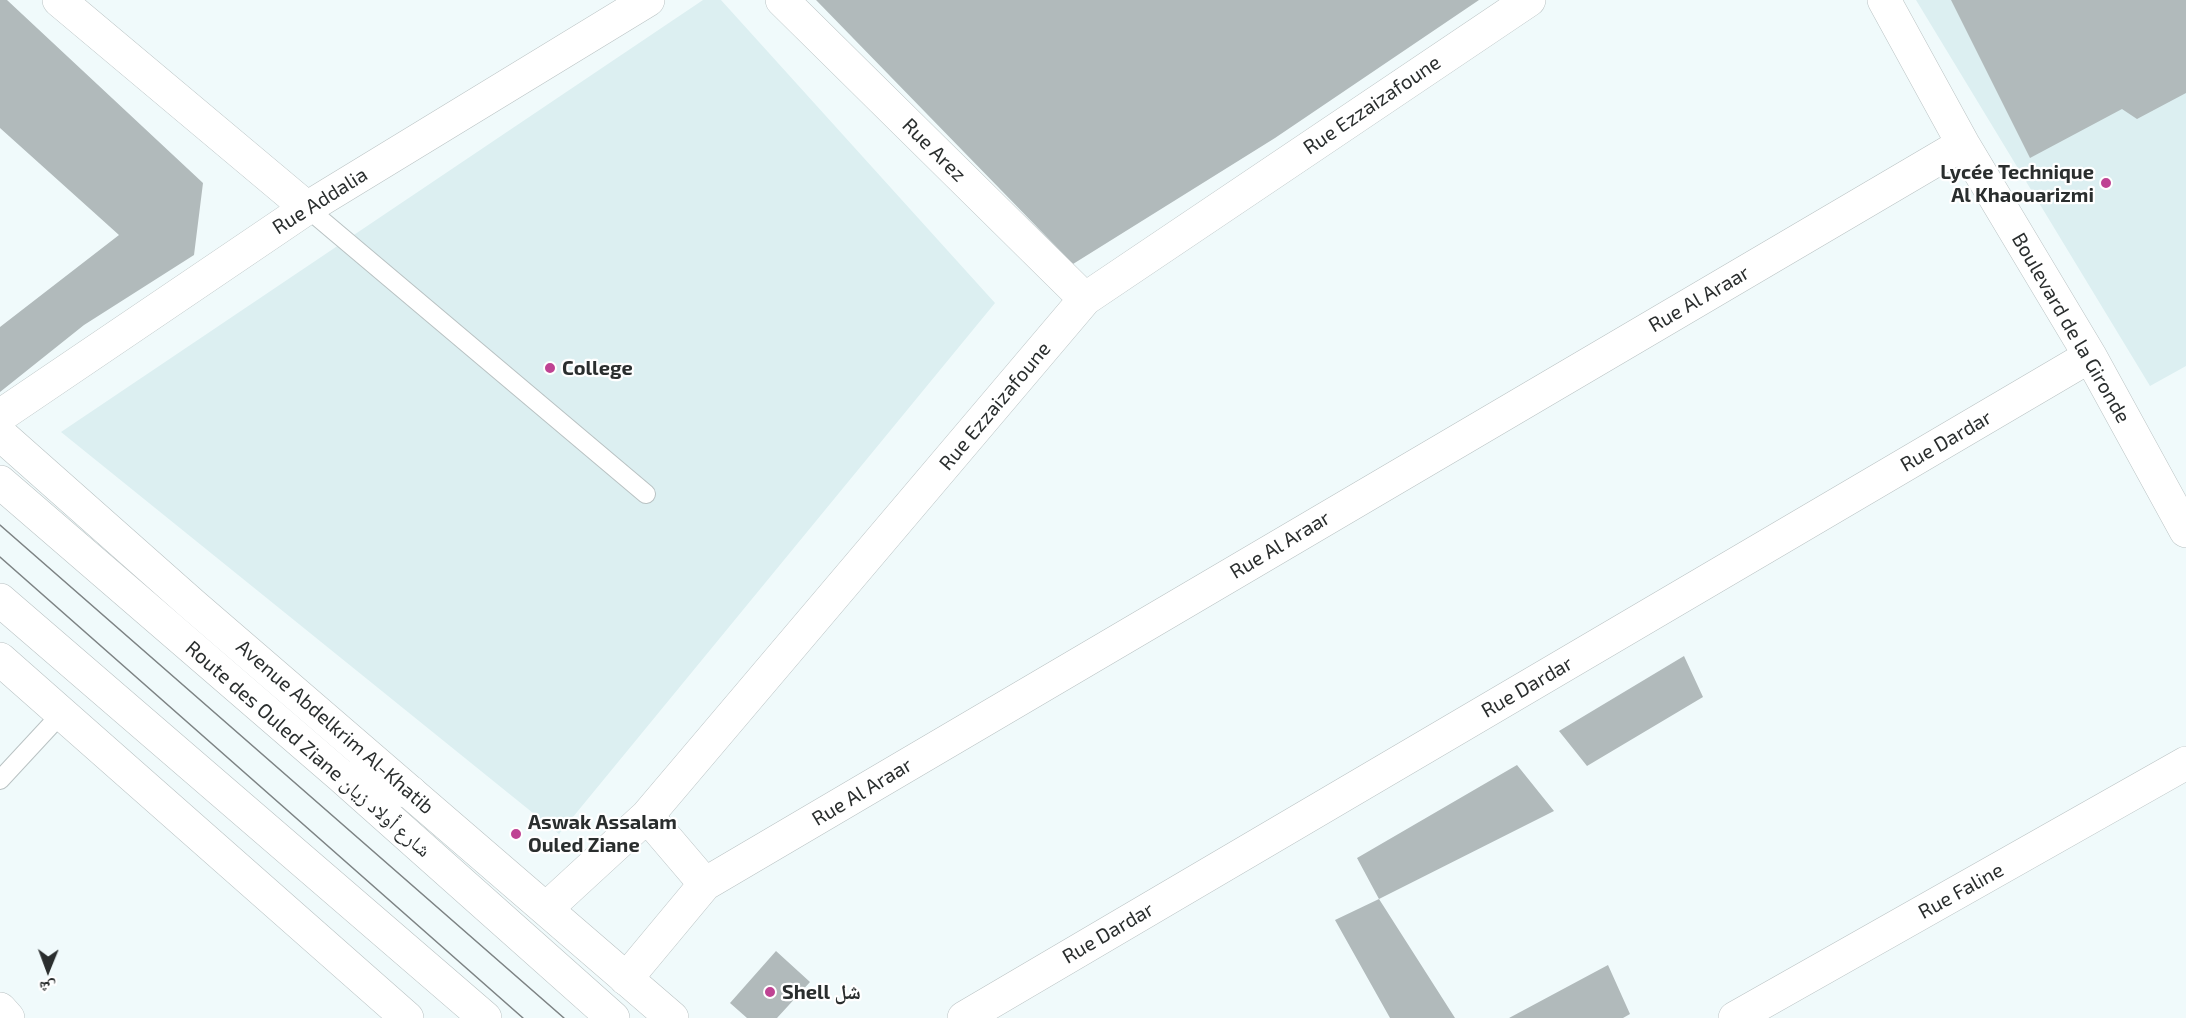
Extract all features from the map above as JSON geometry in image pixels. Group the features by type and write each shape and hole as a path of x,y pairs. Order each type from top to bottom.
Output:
{"main road":[{"path":"60,0 307,208"},
{"name":"Rue Addalia","path":"0,416 307,208 648,0"},
{"name":"Rue Arez","path":"782,0 1085,299"},
{"name":"Rue Ezzaizafoune","path":"547,908 647,816 1085,299 1528,0"},
{"name":"Boulevard de la Gironde","path":"1884,0 1963,144 2090,356 2186,531"},
{"name":"Rue Al Araar","path":"626,979 705,884 1963,144"},
{"name":"Rue Dardar","path":"964,1018 2090,356"},
{"name":"Avenue Abdelkrim Al-Khatib","path":"0,434 193,605 672,1018"},
{"name":"Route des Ouled Ziane شارع أولاد زيان","path":"0,482 341,776 613,1018"},
{"path":"0,600 485,1018"},
{"path":"0,659 407,1018"},
{"name":"Rue Faline","path":"1735,1018 2186,763"},
{"path":"341,776 410,792"},
{"path":"647,816 705,884"},
{"path":"0,1009 8,1018"}],"lane":[{"path":"307,208 646,494"},
{"path":"0,780 62,713"}],"shaded area":[{"name":"College","path":"703,0 721,0 995,303 559,834 61,432"},
{"name":"Lycée Technique Al Khaouarizmi","path":"1916,0 2186,0 2186,366 2150,386"}],"building":[{"path":"0,0 7,0 203,183 194,255 84,325 0,392 0,327 119,235 0,128"},
{"path":"816,0 1479,0 1275,138 1073,264"},
{"path":"1951,0 2186,0 2186,93 2137,119 2122,109 2030,158"},
{"path":"1684,656 1703,697 1587,766 1559,731"},
{"path":"1517,765 1554,811 1379,899 1357,858"},
{"path":"1379,899 1455,1018 1390,1018 1335,920"},
{"name":"Shell شل","path":"776,951 810,982 777,1018 747,1018 730,1003"},
{"path":"1608,965 1630,1014 1623,1018 1509,1018"}],"tram line":[{"path":"0,525 564,1018"},
{"path":"0,557 523,1018"}],"place":[{"name":"Lycée Technique Al Khaouarizmi","path":"2106,183"},
{"name":"College","path":"550,368"},
{"name":"Aswak Assalam Ouled Ziane","path":"516,834"},
{"name":"Shell شل","path":"770,992"}]}
